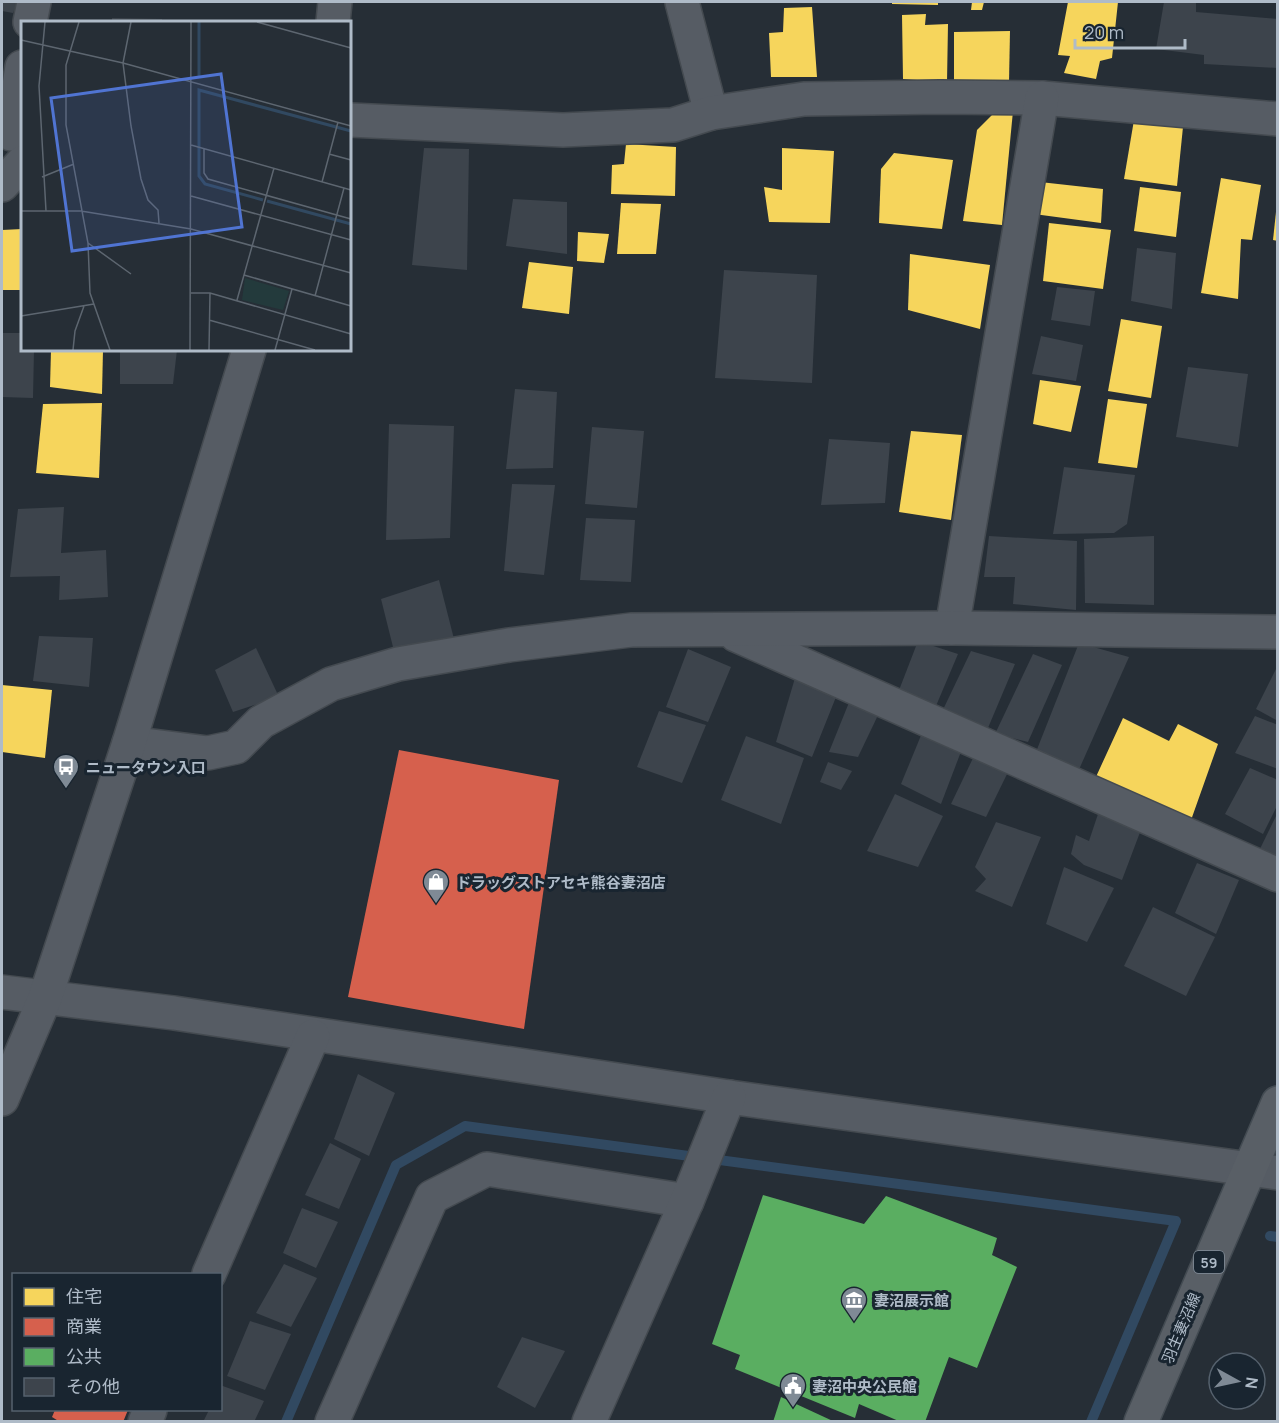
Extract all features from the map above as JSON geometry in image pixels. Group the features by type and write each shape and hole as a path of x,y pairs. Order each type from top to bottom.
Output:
{"main road":[{"name":"羽生妻沼線","path":"1141,1422 1264,1171 1278,1102"}],"street":[{"path":"30,21 34,2"},
{"path":"333,21 335,2"},
{"path":"682,2 711,113"},
{"path":"2,185 14,141 21,76"},
{"path":"952,628 1042,98"},
{"path":"351,120 563,130 673,126 711,113 804,99 1042,98 1278,118"},
{"path":"2,1099 45,998 129,743 249,351"},
{"path":"129,743 208,753 236,747 261,722 283,708 331,684 398,664 508,645 631,630 952,628 1278,632"},
{"path":"725,630 1278,875"},
{"path":"2,992 174,1013 313,1036 729,1097 1264,1171"},
{"path":"210,1273 313,1036"},
{"path":"589,1422 687,1201 729,1097"},
{"path":"333,1422 432,1197 487,1169 687,1201"}],"building: 住宅":[{"path":"892,2 938,2 938,5 892,4"},
{"path":"972,2 984,2 982,10 971,10"},
{"path":"1068,2 1118,2 1112,58 1100,61 1096,79 1064,73 1070,56 1058,55"},
{"path":"812,7 817,77 771,77 769,33 783,32 784,8"},
{"path":"926,14 925,25 948,24 947,82 903,79 902,15"},
{"path":"1010,31 1009,82 954,83 954,32"},
{"path":"1013,111 1002,225 963,221 977,130 995,112"},
{"path":"1134,120 1183,127 1177,186 1124,179"},
{"path":"626,144 676,147 675,196 611,194 612,165 624,164"},
{"path":"782,148 834,151 830,223 769,222 764,187 782,190"},
{"path":"894,153 953,160 942,229 879,223 881,169"},
{"path":"1221,178 1261,185 1252,240 1241,239 1238,299 1201,293"},
{"path":"1040,182 1103,189 1101,223 1034,214"},
{"path":"1140,187 1181,192 1176,237 1134,231"},
{"path":"621,203 661,204 656,254 617,254"},
{"path":"1276,212 1278,213 1278,241 1273,240"},
{"path":"1049,223 1111,230 1103,289 1043,281"},
{"path":"21,229 21,290 2,290 2,230"},
{"path":"578,232 609,234 604,263 577,261"},
{"path":"910,254 990,265 980,329 908,310"},
{"path":"529,262 573,267 569,314 522,308"},
{"path":"1121,319 1162,326 1151,398 1108,391"},
{"path":"51,351 103,351 102,394 50,387"},
{"path":"1040,380 1081,386 1071,432 1033,424"},
{"path":"1108,399 1147,404 1137,468 1098,463"},
{"path":"102,403 99,478 36,473 43,404"},
{"path":"911,431 962,435 951,520 899,512"},
{"path":"2,685 52,690 45,758 2,752"},
{"path":"1123,718 1169,741 1178,724 1218,744 1190,823 1095,779"}],"building: 商業":[{"path":"399,750 559,780 524,1029 348,997"},
{"path":"55,1411 128,1411 123,1422 60,1422 52,1417"}],"building: 公共":[{"path":"763,1195 864,1224 886,1196 997,1238 992,1255 1017,1267 977,1368 949,1357 925,1422 901,1422 859,1404 855,1418 735,1369 740,1355 712,1344"},
{"name":"妻沼中央公民館","path":"781,1397 835,1422 773,1422"}],"building: その他":[{"path":"2,2 18,2 13,13 2,11"},
{"path":"1164,2 1196,2 1196,12 1278,19 1278,68 1204,64 1204,55 1156,49"},
{"path":"112,18 162,19 162,21 112,21"},
{"path":"424,148 469,149 467,270 412,265"},
{"path":"513,199 567,202 567,254 506,246"},
{"path":"1137,248 1176,253 1172,309 1131,301"},
{"path":"724,270 817,275 812,383 715,378"},
{"path":"1057,287 1095,291 1090,326 1051,320"},
{"path":"2,333 21,333 21,351 34,351 33,398 2,397"},
{"path":"1041,336 1083,345 1076,381 1032,374"},
{"path":"120,351 177,351 173,384 120,384"},
{"path":"1188,367 1248,374 1238,447 1176,437"},
{"path":"515,389 557,392 553,468 506,469"},
{"path":"389,424 454,426 450,538 386,540"},
{"path":"592,427 644,431 637,508 585,504"},
{"path":"829,439 890,443 885,503 821,505"},
{"path":"1064,467 1135,475 1127,524 1114,533 1053,534"},
{"path":"512,484 555,485 544,575 504,571"},
{"path":"64,507 61,553 106,550 108,597 59,600 60,576 10,577 18,509"},
{"path":"586,518 635,520 631,582 580,580"},
{"path":"989,536 1077,541 1076,610 1013,604 1015,577 984,577"},
{"path":"1154,536 1154,605 1085,603 1084,539"},
{"path":"439,580 454,639 395,655 381,599"},
{"path":"39,636 93,638 89,687 33,681"},
{"path":"918,641 958,654 933,713 896,698"},
{"path":"1079,643 1129,657 1077,774 1034,757"},
{"path":"256,648 279,697 233,712 215,670"},
{"path":"688,649 731,667 708,722 666,707"},
{"path":"971,651 1015,664 985,735 940,716"},
{"path":"1033,654 1062,665 1028,742 995,734"},
{"path":"1278,665 1278,721 1256,709"},
{"path":"795,678 838,692 812,757 776,742"},
{"path":"850,700 880,711 858,757 829,752"},
{"path":"659,711 706,725 682,783 637,767"},
{"path":"1255,716 1278,725 1278,769 1235,753"},
{"path":"922,733 962,749 941,804 901,784"},
{"path":"746,736 804,758 781,824 721,800"},
{"path":"975,754 1010,768 986,817 951,804"},
{"path":"828,762 852,771 841,790 820,782"},
{"path":"1250,768 1278,780 1278,804 1263,834 1225,814"},
{"path":"895,794 943,816 918,867 867,851"},
{"path":"1101,805 1142,827 1122,880 1084,865 1071,854 1076,835 1089,841"},
{"path":"1278,812 1278,866 1256,857"},
{"path":"996,822 1041,837 1012,907 975,891 986,879 975,867"},
{"path":"1197,863 1239,880 1216,934 1175,913"},
{"path":"1064,867 1114,888 1087,942 1046,924"},
{"path":"1153,907 1215,937 1186,996 1124,966"},
{"path":"358,1074 395,1093 369,1156 334,1139"},
{"path":"330,1143 361,1159 339,1209 305,1195"},
{"path":"302,1208 338,1222 316,1268 283,1253"},
{"path":"284,1264 317,1278 291,1327 256,1313"},
{"path":"250,1321 291,1334 265,1390 227,1376"},
{"path":"522,1337 565,1351 535,1408 497,1387"},
{"path":"222,1386 264,1401 254,1422 203,1422 208,1411 222,1411"}],"waterway":[{"path":"286,1422 396,1165 465,1126 1176,1221 1091,1422"},
{"path":"1270,1236 1278,1237"}],"place":[{"name":"ニュータウン入口","path":"66,790"},
{"name":"ドラッグストアセキ熊谷妻沼店","path":"436,905"},
{"name":"妻沼展示館","path":"854,1323"},
{"name":"妻沼中央公民館","path":"793,1409"}]}
